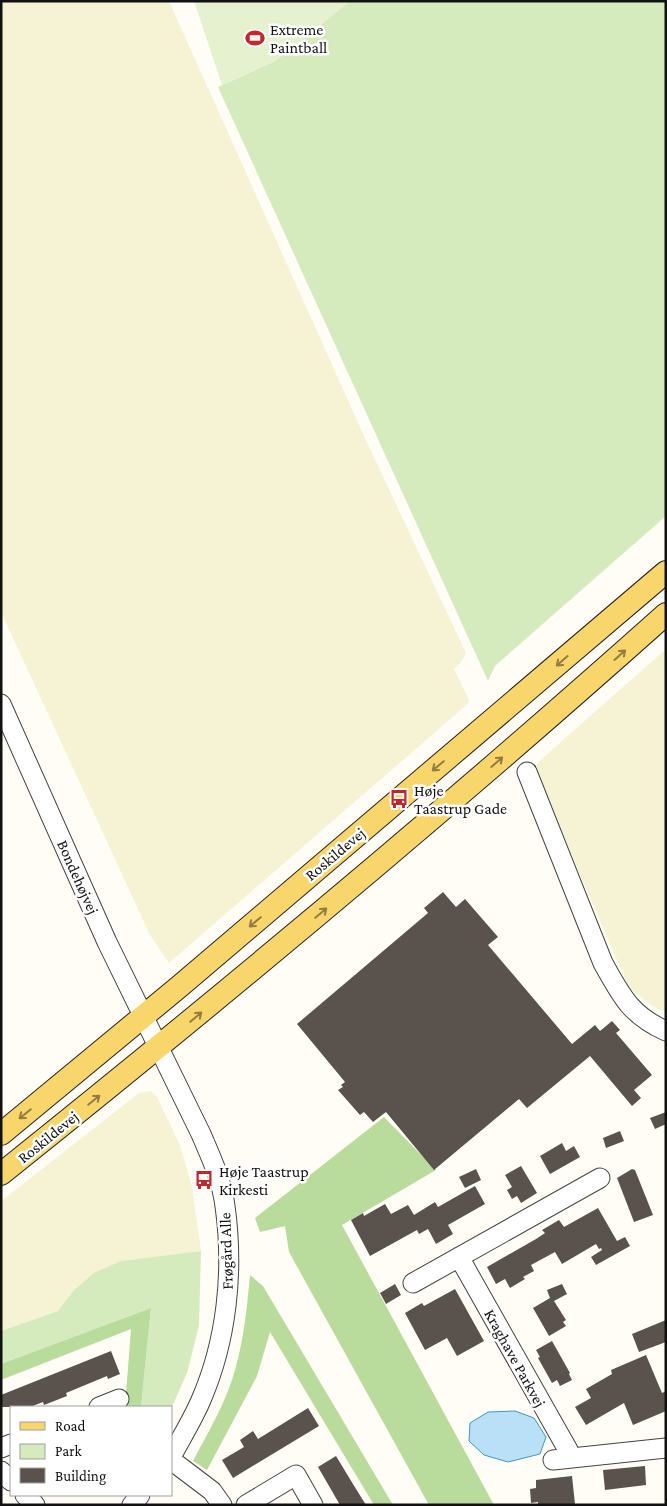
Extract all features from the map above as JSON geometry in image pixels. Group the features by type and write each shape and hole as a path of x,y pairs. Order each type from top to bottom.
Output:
{"main road":[{"name":"Roskildevej","path":"1,1134 143,1016 666,572"},
{"name":"Roskildevej","path":"1,1174 158,1048 349,889 582,689 666,614"}],"street":[{"name":"Bondehøjvej","path":"1,704 107,942 158,1048"},
{"path":"527,772 603,963 617,990 631,1009 648,1023 666,1031"},
{"name":"Frøgård Alle","path":"158,1048 201,1134 215,1167 225,1205 228,1252 228,1297 213,1369 201,1400 172,1456"},
{"path":"413,1283 600,1178"},
{"name":"Kraghave Parkvej","path":"459,1257 568,1450 561,1459 666,1448"},
{"path":"102,1406 119,1399"},
{"path":"172,1459 212,1491 222,1505"},
{"path":"1,1471 10,1480"},
{"path":"246,1505 296,1475 313,1505"}],"shaded area":[{"path":"1,1 169,1 364,436 466,653 454,669 470,702 169,963 150,935 1,612"},
{"path":"666,649 666,1012 652,1006 629,988 537,774 537,763"},
{"path":"151,1091 157,1097 180,1145 192,1187 201,1251 121,1261 73,1291 58,1311 1,1331 1,1201 139,1093"}],"green space":[{"name":"Extreme Paintball","path":"194,1 350,1 275,61 222,85"},
{"path":"350,1 666,1 666,516 495,666 488,681 218,87 275,61"},
{"path":"384,1117 436,1170 342,1225 494,1505 429,1505 289,1252 285,1226 260,1232 255,1218"},
{"path":"201,1251 199,1325 187,1373 172,1407 141,1406 151,1308 1,1364 1,1331 58,1311 73,1291 94,1273 121,1261"},
{"path":"250,1275 263,1286 393,1505 374,1505 270,1332 257,1376 207,1470 193,1461 222,1406 235,1370 243,1335"},
{"path":"151,1308 141,1406 125,1406 131,1329 1,1380 1,1364"}],"water":[{"path":"515,1411 534,1418 546,1437 540,1454 508,1462 484,1455 469,1441 470,1423 488,1412"}],"building":[{"path":"443,892 456,907 465,899 498,937 488,945 572,1044 595,1025 600,1031 612,1021 620,1030 616,1033 652,1075 634,1090 641,1098 632,1106 590,1056 527,1108 519,1099 434,1170 386,1112 373,1122 364,1112 360,1115 338,1090 343,1087 341,1085 345,1082 297,1024 428,913 424,908"},
{"path":"666,1112 666,1124 655,1129 650,1118"},
{"path":"620,1131 624,1141 606,1148 603,1138"},
{"path":"562,1143 566,1151 574,1146 580,1157 550,1174 540,1156"},
{"path":"521,1166 537,1193 521,1203 517,1196 512,1199 507,1190 512,1187 505,1175"},
{"path":"476,1169 481,1180 465,1188 459,1177"},
{"path":"632,1169 635,1170 653,1215 634,1222 617,1178"},
{"path":"475,1186 485,1204 448,1225 453,1234 436,1244 428,1229 419,1234 417,1230 370,1256 351,1220 363,1213 364,1216 385,1204 391,1214 408,1205 414,1215 435,1202 438,1207"},
{"path":"598,1208 617,1241 625,1237 630,1246 596,1265 591,1257 602,1250 596,1244 562,1264 555,1252 531,1265 534,1271 510,1288 505,1279 496,1284 487,1267 536,1239 545,1233 542,1230 559,1220 564,1227"},
{"path":"395,1284 401,1295 386,1304 380,1293"},
{"path":"562,1284 567,1294 554,1301 566,1320 563,1322 566,1326 549,1336 533,1308 550,1298 547,1290"},
{"path":"455,1289 484,1341 457,1356 447,1338 425,1350 405,1313 422,1303 424,1306"},
{"path":"666,1320 666,1342 639,1352 632,1334"},
{"path":"552,1341 572,1380 560,1386 557,1380 552,1383 538,1358 540,1357 536,1350"},
{"path":"111,1351 120,1374 108,1379 107,1376 66,1393 67,1396 44,1405 43,1402 33,1406 1,1407 1,1395"},
{"path":"646,1355 662,1393 666,1391 666,1411 633,1425 624,1403 586,1425 575,1407 591,1398 586,1389 612,1374 611,1370"},
{"path":"308,1408 319,1426 233,1478 222,1460 244,1447 240,1440 253,1431 258,1439"},
{"path":"336,1456 366,1505 340,1505 318,1467"},
{"path":"645,1466 646,1485 605,1490 603,1470"},
{"path":"572,1476 575,1504 538,1505 538,1502 531,1503 530,1489 536,1488 536,1480"}],"place":[{"name":"Extreme Paintball","path":"255,38"},
{"name":"Høje Taastrup Gade","path":"399,799"},
{"name":"Høje Taastrup Kirkesti","path":"204,1180"}]}
